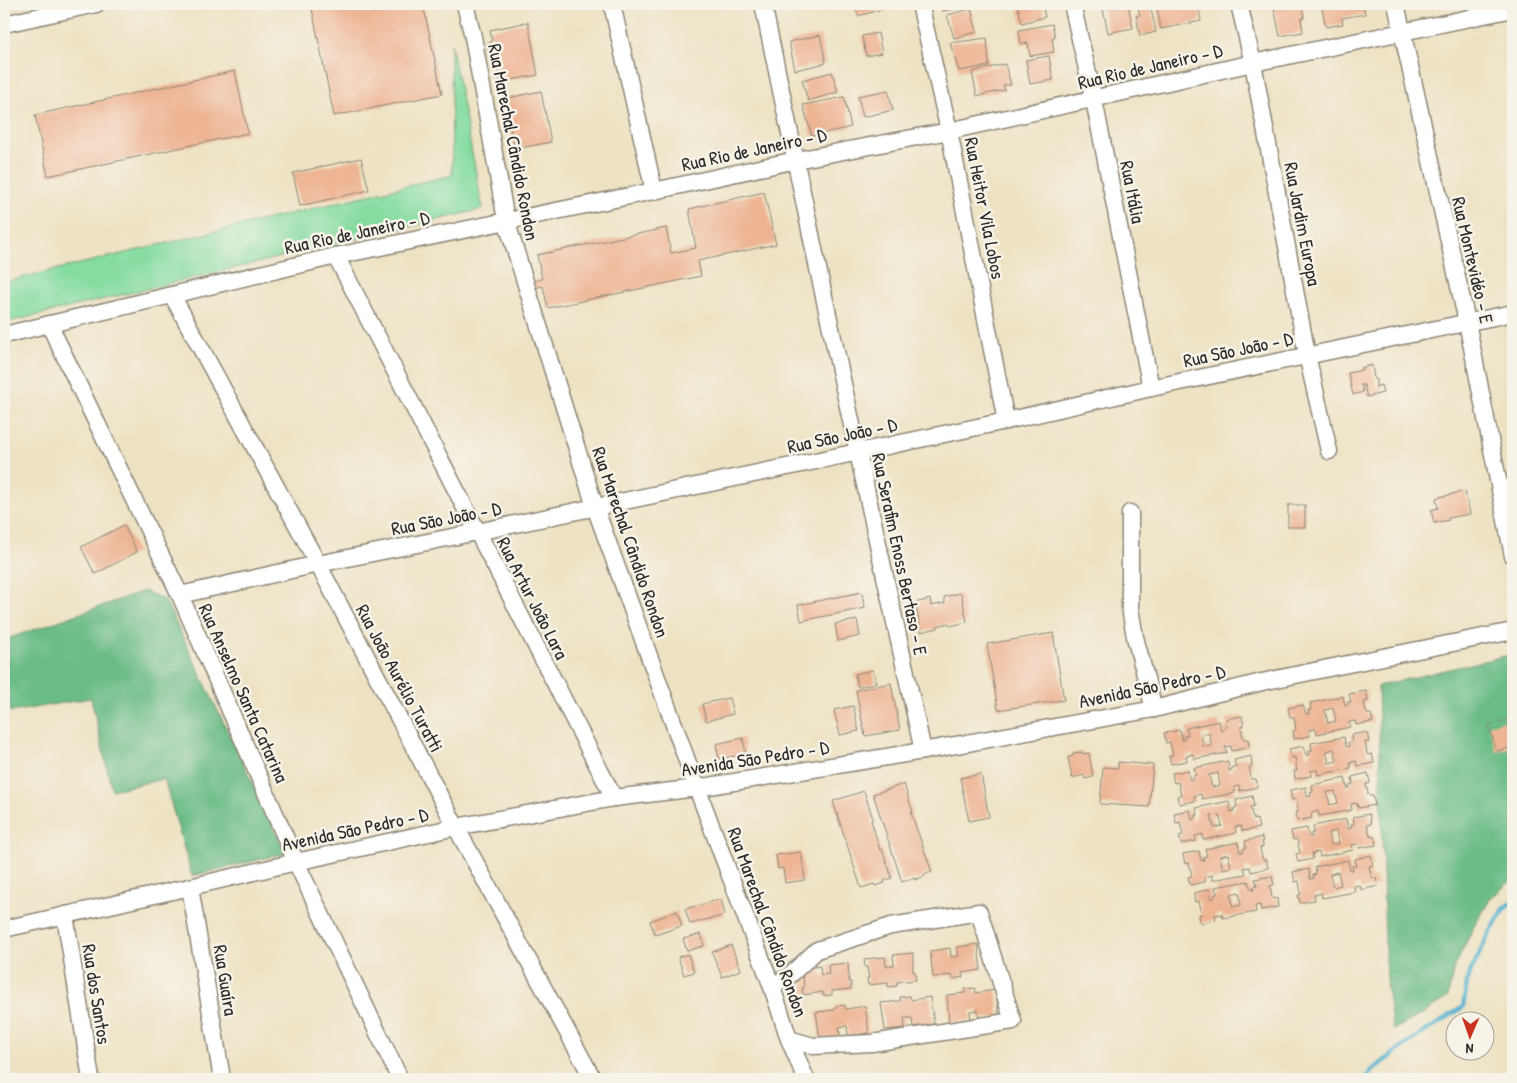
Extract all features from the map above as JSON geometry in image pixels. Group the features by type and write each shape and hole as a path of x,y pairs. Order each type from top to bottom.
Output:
{"street":[{"path":"4,24 96,4"},
{"name":"Rua Marechal Cândido Rondon","path":"465,4 473,37 506,220 595,507 697,788 806,1079"},
{"path":"612,4 654,191"},
{"name":"Rua Serafim Enoss Bertaso - E","path":"763,4 857,452 923,751"},
{"name":"Rua Heitor Vila Lobos","path":"920,4 949,131 1006,421"},
{"name":"Rua Itália","path":"1072,4 1094,100 1150,388"},
{"name":"Rua Jardim Europa","path":"1239,4 1253,63 1307,355 1329,451"},
{"name":"Rua Montevidéo - E","path":"1396,4 1467,322 1513,556"},
{"name":"Rua Rio de Janeiro - D","path":"4,335 336,256 796,160 949,131 1253,63 1513,9"},
{"name":"Rua Artur João Lara","path":"336,256 614,798"},
{"name":"Rua João Aurélio Turatti","path":"172,296 318,564 456,827 593,1079"},
{"name":"Rua São João - D","path":"180,596 318,564 1513,313"},
{"name":"Rua Anselmo Santa Catarina","path":"49,324 180,596 296,862 400,1079"},
{"path":"1130,513 1130,608 1135,637 1154,709"},
{"name":"Avenida São Pedro - D","path":"4,929 24,918 65,915 456,827 614,798 697,788 923,751 1154,709 1262,682 1513,632"},
{"name":"Rua Guaíra","path":"190,887 222,1079"},
{"path":"772,987 790,976 817,950 891,926 979,912 1014,1021 850,1045 813,1046 790,1039"},
{"name":"Rua dos Santos","path":"65,915 90,1079"}],"green space":[{"path":"451,44 483,209 4,323 4,282 452,175"},
{"path":"144,591 165,600 286,853 192,876 164,779 112,790 91,698 11,712 4,684 4,640"},
{"path":"1513,654 1513,879 1491,898 1472,930 1453,971 1448,997 1426,1012 1393,1030 1386,981 1378,686"}],"building":[{"path":"311,4 423,4 442,94 334,116"},
{"path":"855,4 890,4 891,7 858,16"},
{"path":"941,4 970,4 971,6 942,11"},
{"path":"1017,4 1042,4 1045,17 1022,23"},
{"path":"1137,4 1150,4 1156,32 1140,36 1136,16 1140,15"},
{"path":"1156,4 1193,4 1194,9 1199,9 1201,21 1161,29"},
{"path":"1302,4 1304,18 1301,19 1303,32 1280,36 1274,8"},
{"path":"1321,4 1363,4 1365,14 1342,18 1343,24 1326,27"},
{"path":"1128,5 1133,28 1108,33 1103,9"},
{"path":"971,9 977,32 954,38 947,15"},
{"path":"528,22 538,75 500,82 496,61 490,61 486,44 492,42 490,30"},
{"path":"1052,24 1055,37 1052,38 1054,52 1030,56 1028,43 1021,44 1019,30"},
{"path":"878,33 882,53 866,56 862,36"},
{"path":"820,35 826,63 795,70 789,42"},
{"path":"987,38 989,66 959,71 950,43"},
{"path":"1049,56 1053,80 1030,84 1026,60"},
{"path":"1005,64 1011,85 1003,85 1005,90 977,96 972,72"},
{"path":"235,71 248,133 48,176 35,115"},
{"path":"832,72 838,92 808,101 802,80"},
{"path":"888,90 893,110 863,117 858,96"},
{"path":"541,91 551,142 515,149 503,99"},
{"path":"844,97 851,127 812,136 803,105"},
{"path":"361,158 369,190 300,206 293,173"},
{"path":"764,192 776,244 698,261 701,276 548,308 543,286 531,289 530,282 542,279 537,255 666,228 671,253 696,248 689,209"},
{"path":"1372,365 1376,387 1381,385 1383,393 1367,397 1364,385 1361,385 1363,392 1353,395 1348,373 1362,370 1361,368"},
{"path":"1465,491 1470,514 1434,523 1431,510 1438,508 1436,498"},
{"path":"1288,505 1305,505 1305,527 1288,527"},
{"path":"124,525 137,552 95,574 81,547"},
{"path":"862,592 865,608 801,621 798,605"},
{"path":"961,593 967,622 950,626 949,623 921,632 915,603 930,599 931,606 945,603 944,597"},
{"path":"857,620 860,636 838,641 835,624"},
{"path":"1053,633 1064,700 998,710 987,644"},
{"path":"873,670 876,683 858,687 855,674"},
{"path":"891,683 900,730 865,736 856,690"},
{"path":"1366,691 1368,701 1364,702 1366,712 1371,714 1373,722 1356,725 1355,721 1349,722 1350,727 1317,734 1316,729 1309,730 1310,736 1294,739 1293,731 1296,730 1294,717 1290,717 1288,708 1303,705 1306,714 1309,714 1308,710 1311,710 1310,703 1343,696 1345,706 1348,705 1347,702 1351,702 1349,694","holes":["1333,708 1336,721 1328,723 1325,710"]},
{"path":"729,698 733,714 706,721 702,704"},
{"path":"853,706 859,731 840,735 834,710"},
{"path":"1242,716 1244,726 1241,727 1243,737 1248,739 1249,747 1232,751 1231,746 1225,747 1227,753 1194,759 1193,754 1186,756 1187,761 1171,764 1169,756 1173,755 1170,742 1166,743 1164,733 1180,730 1182,740 1185,739 1184,736 1188,735 1186,728 1219,721 1221,731 1224,730 1224,727 1227,727 1226,719","holes":["1209,733 1212,746 1204,747 1201,735"]},
{"path":"1513,718 1513,747 1496,751 1489,725"},
{"path":"1367,732 1369,742 1365,742 1367,753 1368,755 1372,754 1374,763 1357,766 1356,761 1350,763 1351,768 1318,775 1317,770 1310,771 1311,776 1295,779 1294,771 1297,771 1295,757 1291,758 1289,749 1304,746 1306,755 1310,755 1309,751 1312,751 1311,743 1344,737 1346,747 1349,746 1348,743 1352,742 1351,735","holes":["1334,749 1337,761 1329,763 1326,751"]},
{"path":"743,738 746,754 719,759 716,744"},
{"path":"1082,752 1083,754 1089,753 1093,777 1085,779 1084,775 1072,778 1068,757 1073,756 1073,753"},
{"path":"1251,756 1252,766 1249,767 1252,779 1256,779 1257,787 1240,791 1239,786 1234,787 1235,793 1202,799 1201,794 1194,796 1195,801 1179,804 1177,796 1181,795 1178,782 1174,783 1172,773 1188,770 1190,780 1196,775 1194,768 1228,761 1229,771 1232,770 1232,767 1236,767 1234,760","holes":["1218,773 1220,786 1212,787 1209,775"]},
{"path":"1118,762 1153,765 1149,807 1100,804 1103,767 1118,768"},
{"path":"1368,773 1370,783 1366,784 1368,794 1373,796 1375,805 1358,808 1357,803 1351,804 1352,810 1319,816 1318,811 1311,813 1312,818 1297,821 1295,813 1298,812 1296,799 1292,800 1290,790 1306,787 1307,797 1311,796 1310,793 1313,792 1312,785 1345,778 1347,788 1350,788 1349,785 1353,784 1352,777","holes":["1335,791 1338,803 1330,805 1327,792"]},
{"path":"981,774 989,817 969,821 960,778"},
{"path":"904,784 913,813 911,813 932,872 915,880 915,878 902,882 873,794"},
{"path":"864,791 880,850 882,849 892,878 884,881 885,883 861,888 833,801"},
{"path":"1252,796 1254,806 1250,807 1254,820 1257,819 1259,828 1242,831 1241,826 1235,827 1236,833 1203,840 1203,834 1195,836 1196,841 1181,844 1179,836 1183,835 1180,822 1176,823 1174,813 1190,810 1192,820 1195,819 1194,816 1198,815 1196,808 1229,801 1231,812 1237,807 1236,800","holes":["1219,814 1222,826 1214,828 1211,815"]},
{"path":"1369,814 1371,824 1367,825 1371,837 1374,836 1376,845 1359,848 1358,844 1352,845 1353,850 1320,857 1319,852 1312,853 1313,859 1298,862 1296,854 1300,853 1297,839 1293,840 1291,831 1307,828 1309,837 1312,837 1311,833 1314,833 1313,826 1346,819 1348,829 1354,824 1353,817","holes":["1336,831 1339,844 1331,845 1328,833"]},
{"path":"1262,837 1263,847 1260,848 1262,858 1266,860 1268,868 1251,872 1250,867 1244,868 1246,874 1212,880 1212,875 1205,877 1205,882 1190,885 1188,877 1192,876 1189,863 1185,864 1183,854 1199,851 1201,861 1204,860 1203,857 1207,856 1205,849 1238,842 1240,852 1243,852 1243,849 1246,848 1245,841","holes":["1228,854 1231,867 1223,869 1220,856"]},
{"path":"801,852 805,880 785,883 783,868 778,869 776,855"},
{"path":"1371,855 1373,865 1369,866 1371,876 1376,878 1378,886 1361,890 1360,885 1354,886 1355,892 1322,898 1321,893 1314,895 1315,900 1300,903 1298,895 1301,894 1299,881 1295,882 1293,872 1309,869 1310,879 1314,878 1313,875 1316,874 1315,867 1348,860 1350,870 1353,870 1352,866 1356,866 1355,859","holes":["1338,872 1341,885 1333,887 1330,874"]},
{"path":"1272,876 1274,885 1270,886 1272,897 1273,899 1277,898 1278,907 1261,910 1260,905 1255,906 1256,912 1223,918 1222,914 1215,915 1216,920 1200,923 1199,915 1202,914 1199,901 1195,902 1194,893 1209,889 1211,899 1217,894 1215,887 1248,881 1251,890 1254,890 1253,887 1257,886 1255,879","holes":["1239,892 1241,905 1233,907 1231,894"]},
{"path":"721,899 725,915 690,924 685,909"},
{"path":"677,911 682,926 655,935 650,921"},
{"path":"701,934 704,946 687,951 683,939"},
{"path":"978,944 981,970 962,973 963,977 953,979 952,975 933,977 930,951 950,948 951,957 959,956 957,947"},
{"path":"731,945 741,970 722,977 712,952"},
{"path":"913,953 913,972 915,972 916,980 897,982 897,986 888,987 888,983 868,985 867,978 869,978 864,959 885,957 886,966 894,965 893,955"},
{"path":"688,954 694,972 684,975 678,957"},
{"path":"848,963 851,989 832,991 832,995 823,996 823,992 803,995 803,977 800,977 800,969 820,966 821,975 829,974 828,965"},
{"path":"975,988 976,993 996,990 999,1017 979,1019 978,1010 970,1011 971,1020 949,1023 947,995 965,993 965,989"},
{"path":"910,996 911,1000 930,997 934,1024 913,1027 912,1018 904,1018 905,1028 885,1030 881,1003 900,1001 900,997"},
{"path":"845,1005 846,1009 865,1006 869,1033 848,1036 847,1026 839,1027 840,1036 820,1039 816,1012 835,1010 835,1006"}],"waterway":[{"path":"1364,1079 1399,1050 1463,1007 1468,977 1504,909 1513,901"}]}
